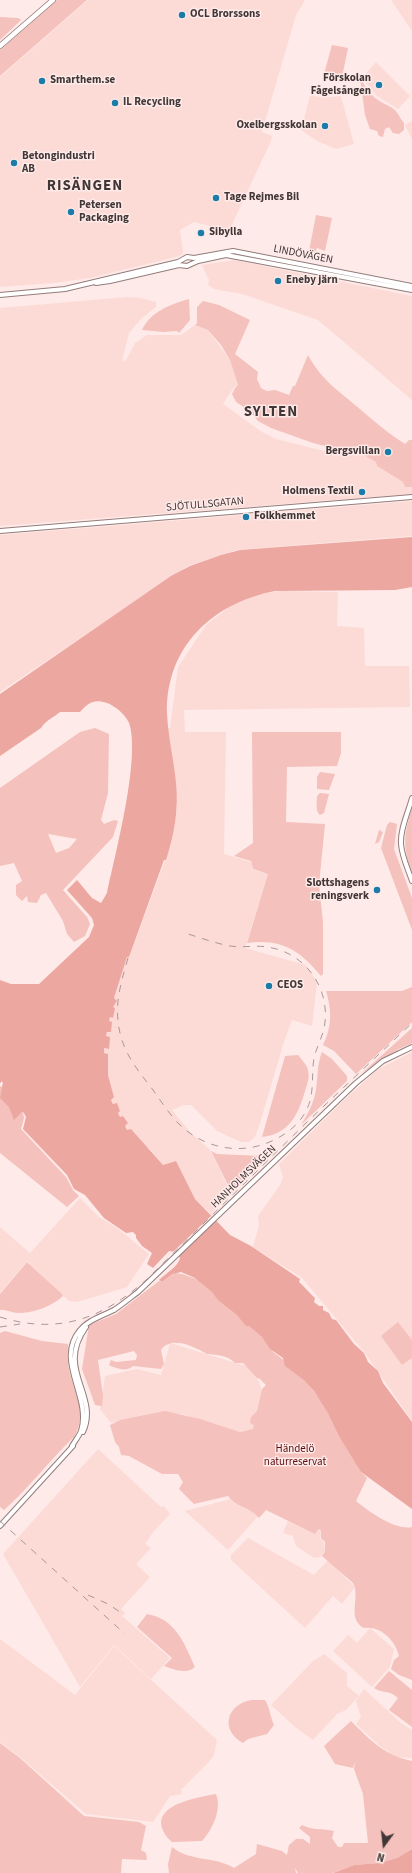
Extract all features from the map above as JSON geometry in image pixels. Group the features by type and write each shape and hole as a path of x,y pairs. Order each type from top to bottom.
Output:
{"main road":[{"path":"0,46 52,0"},
{"name":"LINDÖVÄGEN","path":"190,258 233,251 412,286"},
{"name":"LINDÖVÄGEN","path":"191,264 219,256 233,256 412,290"},
{"path":"0,295 65,289 110,281 184,265 187,266 191,264 190,258 187,257 183,260 99,280 96,283"},
{"path":"183,260 184,265"},
{"name":"SJÖTULLSGATAN","path":"0,531 412,498"},
{"path":"412,798 402,832 401,844 403,855 412,880"},
{"name":"HANHOLMSVÄGEN","path":"0,1526 72,1446 81,1430 83,1413 71,1366 71,1353 79,1331 90,1322 127,1301 358,1081 383,1061 412,1047"}],"shaded area":[{"path":"88,0 305,0 296,15 262,132 272,136 271,141 229,231 194,222 180,230 183,251 182,255 90,278 54,283 0,287 0,77"},
{"path":"391,0 412,0 412,31 397,9"},
{"path":"376,62 410,96 398,109 377,96 362,78"},
{"name":"Oxelbergsskolan","path":"312,95 322,98 341,96 354,144 336,149 317,141 301,130 310,96"},
{"path":"412,121 412,139 405,125"},
{"path":"234,260 412,296 412,400 318,320 242,294 214,289 208,285 209,280 202,265"},
{"path":"127,297 141,298 156,302 156,307 141,319 129,333 122,361 126,360 135,343 147,335 181,335 195,325 208,330 230,360 238,385 234,387 223,404 262,432 276,439 340,455 362,454 376,462 377,466 403,482 405,487 412,487 412,494 0,526 0,308"},
{"path":"412,501 412,536 236,550 188,566 0,692 0,535"},
{"path":"412,537 412,587 395,590 275,591 253,597 232,606 213,617 197,631 184,648 175,667 169,689 167,713 177,793 173,832 166,860 164,860 129,957 127,957 114,998 117,1001 113,1007 115,1008 113,1018 110,1017 109,1021 112,1022 111,1032 107,1032 106,1036 110,1037 109,1049 104,1048 104,1053 108,1054 108,1075 114,1097 111,1100 113,1104 117,1103 120,1111 118,1113 120,1117 123,1116 128,1123 125,1126 127,1130 131,1129 163,1165 176,1161 195,1199 230,1235 251,1246 300,1279 299,1282 315,1298 314,1302 319,1306 323,1306 323,1310 329,1313 332,1319 336,1320 354,1344 364,1353 368,1362 378,1371 383,1383 412,1422 412,1509 361,1472 314,1391 305,1381 285,1366 283,1358 270,1349 262,1337 249,1326 246,1326 237,1315 218,1300 212,1292 195,1278 181,1272 173,1274 162,1282 159,1280 179,1261 180,1258 176,1252 169,1251 153,1268 147,1264 152,1253 142,1246 133,1232 126,1233 104,1218 85,1195 74,1189 67,1175 23,1129 26,1117 24,1113 22,1112 14,1120 9,1107 0,1098 3,1083 2,1081 0,1083 0,980 11,984 39,984 89,937 94,925 92,918 67,890 77,880 92,898 101,903 107,893 126,806 132,759 132,739 129,723 122,714 110,704 95,701 86,706 80,712 60,712 47,721 41,728 0,756 0,694 171,576 190,566 240,550"},
{"path":"281,591 338,592 337,626 364,628 365,666 409,666 410,707 184,710 185,732 226,732 224,854 251,862 253,870 268,874 245,948 306,965 317,982 312,1026 292,1020 255,1137 249,1142 241,1142 217,1131 191,1105 184,1105 172,1110 190,1132 210,1150 231,1193 211,1214 195,1199 176,1161 163,1165 149,1148 147,1149 133,1131 127,1130 125,1126 128,1123 123,1116 120,1117 111,1099 114,1097 108,1075 108,1054 104,1053 104,1048 108,1049 106,1036 112,1022 109,1022 110,1017 113,1018 113,1007 116,1003 114,999 127,956 129,957 170,847 177,809 177,793 168,728 170,728 178,667 206,625 233,604 255,595"},
{"path":"412,1052 412,1340 398,1322 402,1365 412,1358 412,1421 365,1353 302,1278 253,1247 259,1225 258,1216 280,1185 283,1177 279,1164 377,1070"},
{"path":"80,1198 99,1217 117,1228 149,1254 127,1287 77,1302 69,1301 27,1261 0,1293 0,1227 30,1253"},
{"path":"170,1343 249,1367 257,1378 262,1390 257,1411 251,1417 255,1426 253,1429 240,1432 182,1414 120,1420 111,1423 100,1409 105,1376 137,1369 161,1375"},
{"path":"98,1449 161,1507 164,1506 170,1514 154,1531 145,1544 151,1548 136,1564 150,1577 121,1609 125,1613 122,1616 170,1658 151,1679 114,1645 80,1687 3,1554"},
{"path":"234,1498 259,1515 228,1550 185,1511"},
{"path":"288,1521 315,1534 319,1530 321,1532 320,1538 324,1542 325,1552 320,1557 314,1558 296,1546 293,1536 283,1533"},
{"path":"248,1538 314,1575 328,1560 355,1587 342,1604 333,1596 305,1628 231,1560 231,1555"},
{"path":"370,1628 394,1649 390,1667 372,1687 333,1651 348,1635 357,1643"},
{"path":"0,1639 75,1695 114,1646 217,1740 214,1755 181,1790 182,1794 170,1796 153,1822 86,1814 20,1757 0,1742"},
{"path":"324,1654 347,1673 347,1686 359,1696 346,1710 337,1714 313,1740 295,1727 271,1705 313,1661"},
{"path":"364,1689 401,1723 412,1730 412,1758 397,1757 381,1747 356,1724 361,1717 356,1701"},
{"path":"412,1849 412,1873 333,1873 354,1865 379,1863 397,1858"}],"green space":[{"path":"57,0 87,0 0,76 0,50"},
{"path":"0,17 18,18 21,20 0,40"},
{"path":"332,45 348,48 342,77 324,74"},
{"path":"360,78 373,96 398,113 404,123 404,130 399,134 393,133 389,127 385,129 383,137 379,136 377,131 370,129 365,115"},
{"path":"316,215 332,218 325,251 317,248 315,253 309,251"},
{"path":"189,299 190,320 179,333 177,331 163,332 142,330 150,318 168,306"},
{"path":"203,301 219,305 250,320 235,354 258,372 257,379 261,388 267,391 275,390 289,395 293,386 295,386 308,355 325,379 377,423 405,444 409,440 412,440 412,487 405,487 403,482 377,466 376,462 362,454 356,454 313,443 271,428 258,421 250,411 236,402 232,394 238,385 230,360 221,345 208,330 195,325 197,323 197,307"},
{"path":"95,728 109,734 108,793 101,820 104,824 114,820 118,821 113,837 63,890 87,917 90,924 85,936 74,942 67,934 63,921 46,893 41,895 37,903 28,902 27,896 22,901 16,895 16,885 22,881 14,863 0,866 0,788 80,732","holes":["48,834 77,839 69,848 56,853"]},
{"path":"252,732 341,732 341,753 337,766 287,767 286,822 325,824 319,885 323,922 323,974 321,976 305,959 289,948 270,942 247,943 268,874 253,869 251,861 234,856 253,843"},
{"path":"320,772 335,774 329,790 317,789 317,777"},
{"path":"320,793 329,794 324,813 320,815 317,811 317,796"},
{"path":"412,808 412,873 405,847 405,840 407,825"},
{"path":"390,822 397,824 394,849 412,898 412,930 381,848 387,825"},
{"path":"379,830 383,832 379,842 375,844"},
{"path":"412,987 412,1022 356,1074 334,1051 323,1045 328,1032 330,1018 326,991 402,991"},
{"path":"412,1028 412,1043 399,1049 361,1074"},
{"path":"322,1052 332,1059 347,1076 347,1081 301,1125 314,1099 319,1061"},
{"path":"298,1055 306,1066 309,1076 299,1108 291,1122 286,1127 279,1132 262,1137 285,1056"},
{"path":"0,1057 28,1105 26,1118 24,1112 21,1112 23,1113 24,1118 21,1129 66,1177 73,1190 79,1196 67,1207 0,1153 0,1086 2,1087 3,1083 2,1081 0,1083"},
{"path":"211,1151 217,1154 261,1156 262,1163 232,1193"},
{"path":"27,1262 63,1296 42,1309 30,1312 18,1313 0,1310 0,1294"},
{"name":"Händelö naturreservat","path":"175,1273 199,1280 262,1337 273,1352 285,1361 288,1368 307,1382 324,1405 361,1472 367,1478 356,1501 375,1515 390,1523 398,1526 412,1527 412,1680 399,1675 391,1669 394,1660 399,1656 391,1640 376,1629 364,1628 359,1624 355,1613 356,1595 353,1583 322,1556 325,1552 325,1542 321,1538 321,1531 319,1529 315,1534 266,1510 259,1518 251,1511 235,1503 228,1496 194,1504 179,1489 183,1482 178,1474 162,1474 129,1456 121,1455 110,1425 120,1420 165,1411 200,1419 240,1432 253,1429 254,1425 250,1423 251,1417 257,1411 262,1389 266,1385 243,1363 235,1363 226,1357 207,1354 196,1348 177,1343 171,1343 161,1350 164,1364 161,1369 133,1366 128,1369 122,1369 109,1365 111,1360 116,1362 136,1360 137,1355 134,1351 98,1360 103,1395 102,1406 95,1405 82,1369 89,1325 116,1314 159,1281 162,1282"},
{"path":"398,1322 412,1340 412,1358 402,1365 381,1336"},
{"path":"5,1331 42,1341 68,1344 68,1366 79,1404 80,1419 74,1438 4,1510 0,1507 0,1333"},
{"path":"147,1614 165,1621 178,1633 195,1667 188,1671 184,1671 164,1666 172,1658 137,1627"},
{"path":"389,1671 412,1690 412,1727 389,1710 398,1698 391,1693 374,1688"},
{"path":"251,1700 265,1700 274,1725 267,1734 248,1739 243,1743 231,1732 229,1718 231,1712 236,1707"},
{"path":"351,1721 378,1746 393,1755 412,1761 412,1849 397,1858 379,1863 354,1865 332,1873 298,1873 295,1868 296,1873 169,1873 168,1864 172,1847 187,1855 227,1864 234,1868 256,1854 257,1844 282,1851 287,1855 289,1845 296,1839 303,1839 310,1844 310,1837 299,1828 302,1825 310,1828 334,1831 332,1838 338,1847 342,1847 344,1843 368,1843 363,1794 354,1769 355,1761 353,1768 335,1764 324,1746"},
{"path":"0,1743 20,1758 84,1816 139,1822 146,1826 141,1850 146,1853 147,1860 122,1859 121,1873 0,1873"},
{"path":"216,1794 218,1806 215,1819 210,1831 202,1841 172,1842 168,1838 163,1831 161,1823 167,1810 182,1802"}],"pier":[{"path":"211,1216 216,1221 178,1257 173,1252"}],"railway":[{"path":"128,958 118,997 118,1016 121,1037 134,1065 172,1116 189,1133 212,1144 224,1147 236,1149 249,1148 274,1140 297,1124 307,1109 311,1096 314,1058 325,1022 323,996 318,984 303,963 280,950 262,946 230,946 182,932"},
{"path":"0,1317 21,1322 41,1324 78,1320 96,1314 129,1294 146,1280 307,1122 412,1023"},
{"path":"0,1327 20,1324"},
{"path":"0,1521 125,1634"},
{"path":"88,1595 108,1604 123,1614"}],"place":[{"name":"OCL Brorssons","path":"182,15"},
{"name":"Smarthem.se","path":"42,81"},
{"name":"Förskolan Fågelsången","path":"379,85"},
{"name":"IL Recycling","path":"115,103"},
{"name":"Oxelbergsskolan","path":"325,126"},
{"name":"Betongindustri AB","path":"14,163"},
{"name":"Tage Rejmes Bil","path":"216,198"},
{"name":"Petersen Packaging","path":"71,212"},
{"name":"Sibylla","path":"201,233"},
{"name":"Eneby järn","path":"278,281"},
{"name":"Bergsvillan","path":"388,452"},
{"name":"Holmens Textil","path":"362,492"},
{"name":"Folkhemmet","path":"246,517"},
{"name":"Slottshagens reningsverk","path":"377,890"},
{"name":"CEOS","path":"269,986"}],"district":[{"name":"RISÄNGEN","path":"85,187"},
{"name":"SYLTEN","path":"271,413"}]}
